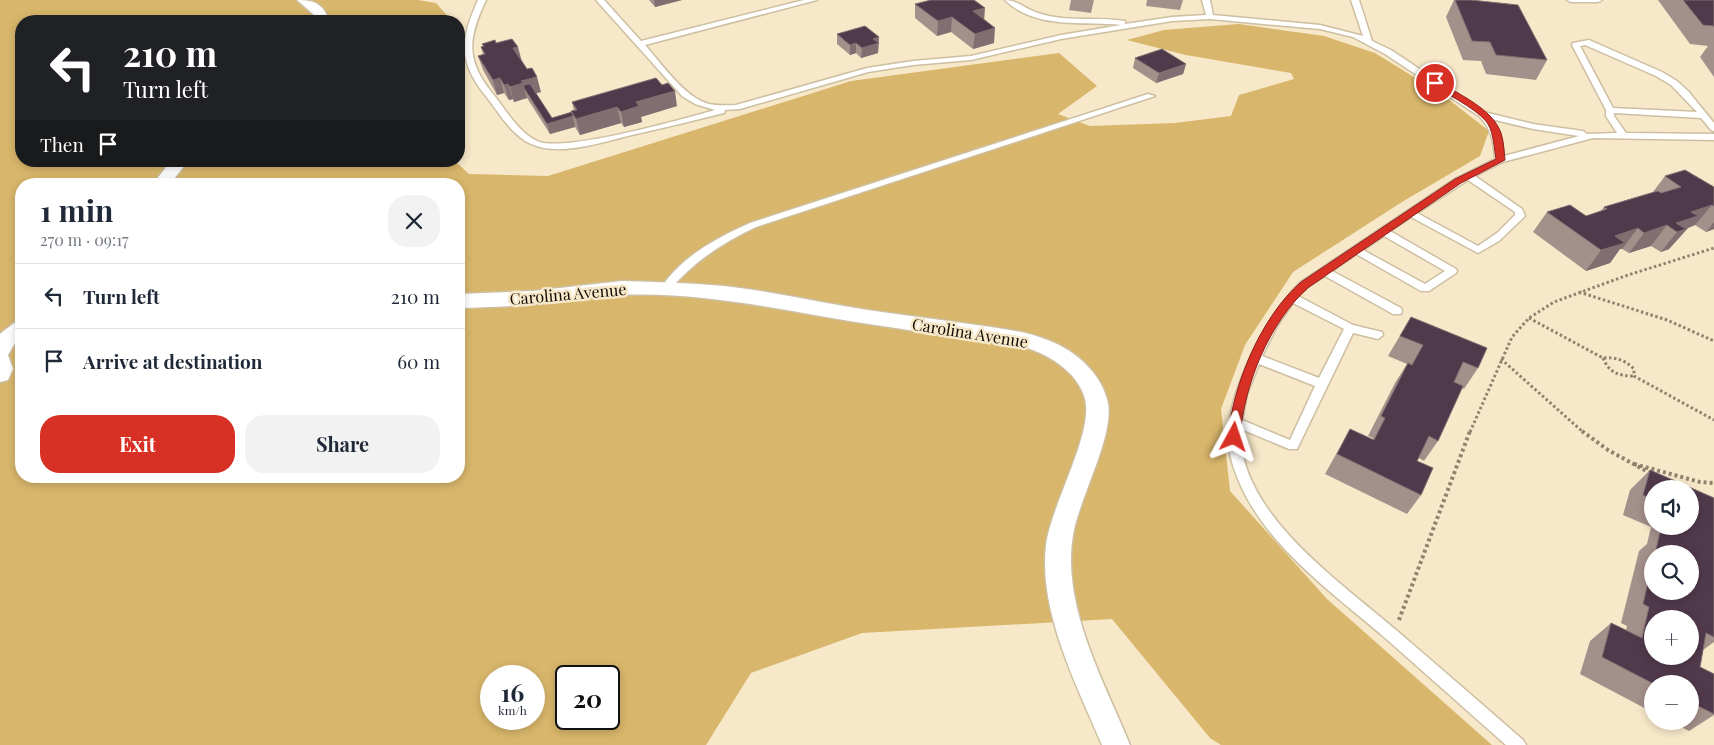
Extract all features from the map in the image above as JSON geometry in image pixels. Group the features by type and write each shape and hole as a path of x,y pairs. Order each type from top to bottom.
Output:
{"street":[{"path":"304,0 320,15"},
{"path":"167,178 175,167"},
{"name":"Carolina Avenue","path":"465,301 533,298 614,289 666,289 724,293 886,320 1018,338 1052,349 1069,360 1082,373 1092,388 1097,404 1097,418 1087,459 1062,528 1058,559 1061,593 1072,635 1116,745"},
{"path":"0,350 8,338 15,333"},
{"path":"0,360 2,368 0,374"}],"lane":[{"path":"482,0 466,40 472,65 483,87 504,114 528,139 537,144 555,146 576,145 687,120 867,70 913,62 971,58 1062,37 1172,19 1210,17 1320,27 1341,31 1368,41 1482,114 1491,122 1497,134 1500,160"},
{"path":"600,0 696,103 716,108 737,107"},
{"path":"639,44 813,0"},
{"path":"1009,0 1019,9 1049,18 1136,25"},
{"path":"1206,0 1210,17"},
{"path":"1355,0 1368,41"},
{"path":"1571,0 1598,0"},
{"path":"1623,135 1610,116 1610,110 1576,45 1586,42 1659,74 1685,93 1714,128"},
{"path":"666,289 676,274 708,247 729,235 753,225 1151,96"},
{"path":"1610,110 1702,115"},
{"path":"1482,114 1550,130 1593,135 1714,137"},
{"path":"1518,745 1318,572 1282,536 1265,516 1249,489 1238,462 1234,437 1235,422 1243,384 1276,316 1290,297 1324,271 1383,231 1469,176 1500,160 1593,135"},
{"path":"1410,213 1478,250 1489,244 1504,233 1520,216 1519,211 1469,176"},
{"path":"1356,250 1425,289 1452,270 1383,231"},
{"path":"1324,271 1396,311"},
{"path":"1290,297 1350,328 1378,335"},
{"path":"1235,422 1292,446 1350,328"},
{"path":"1256,358 1322,384"}],"path":[{"path":"1392,637 1477,413 1512,338 1529,318 1554,302 1714,248"},
{"path":"1579,292 1667,320 1714,341"},
{"path":"1529,318 1603,358 1610,357 1626,362 1634,369 1634,376"},
{"path":"1603,358 1608,370 1618,376 1634,376 1714,420"},
{"path":"1501,359 1581,432 1629,463 1658,477"},
{"path":"1629,463 1700,482 1714,483"}],"shaded area":[{"path":"0,0 418,0 436,3 447,15 15,15 15,167 461,167 469,174 548,176 851,81 1059,53 1097,86 1058,114 1090,126 1175,123 1231,116 1239,95 1294,79 1291,73 1186,55 1127,40 1164,30 1239,24 1324,36 1375,53 1443,95 1489,131 1480,156 1402,202 1293,272 1245,345 1221,409 1230,491 1327,599 1492,745 1221,745 1210,738 1112,619 862,633 751,673 706,745 0,745"}],"building":[{"path":"931,0 974,0 985,8 973,11 995,28 975,34 952,17 938,21 915,4"},
{"path":"1455,0 1518,5 1547,60 1496,55 1490,42 1472,41"},
{"path":"1683,0 1714,0 1714,26 1703,25"},
{"path":"865,26 879,37 873,39 879,43 862,48 856,43 850,45 837,34"},
{"path":"512,39 518,47 513,48 527,69 532,68 537,77 521,81 523,83 510,87 508,84 504,85 500,78 493,80 478,56 485,54 481,47 484,46 482,44 495,40 496,43"},
{"path":"1162,49 1186,64 1159,73 1135,58"},
{"path":"656,78 662,85 668,83 675,91 636,102 639,106 621,112 617,107 576,119 571,111 577,110 572,102"},
{"path":"530,84 552,118 572,112 573,116 547,124 524,88 524,85"},
{"path":"1685,170 1714,187 1714,206 1691,212 1698,216 1676,223 1686,229 1677,232 1667,225 1644,233 1638,228 1615,236 1625,243 1601,250 1547,212 1570,205 1586,216 1607,209 1604,207 1658,191 1661,193 1681,187 1665,176"},
{"path":"1411,317 1487,348 1478,368 1463,362 1454,382 1463,386 1438,441 1429,436 1417,461 1433,468 1421,495 1337,454 1350,429 1374,440 1385,418 1381,416 1408,363 1412,365 1423,345 1400,336"},
{"path":"1650,470 1673,480 1647,480"},
{"path":"1699,491 1714,498 1714,637 1706,633 1700,667 1714,674 1714,714 1699,706 1699,675 1644,675 1644,679 1602,657 1611,623 1642,638 1644,629 1644,665 1699,665 1699,610 1648,610 1649,607 1643,604 1644,600 1699,600 1699,545 1657,545 1659,535 1699,535"}],"route":[{"path":"1234,437 1236,413 1243,384 1276,316 1290,297 1305,284 1458,181 1500,160 1497,134 1491,122 1435,83"}]}
